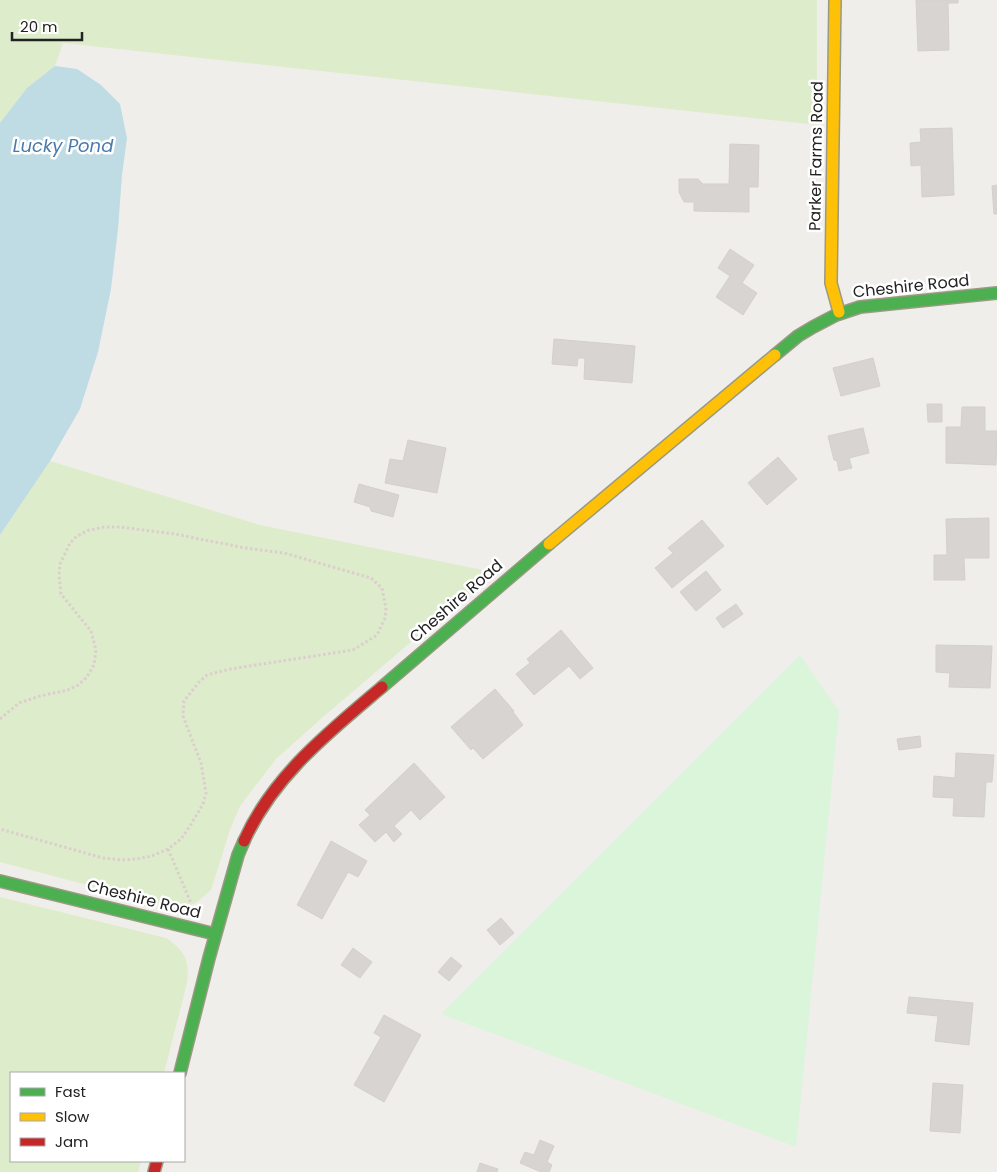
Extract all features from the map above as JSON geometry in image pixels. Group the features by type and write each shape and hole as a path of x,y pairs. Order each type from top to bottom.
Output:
{"street":[{"name":"Parker Farms Road","path":"835,0 831,284 839,312"},
{"name":"Cheshire Road","path":"0,881 215,934 238,855 252,824 272,792 288,773 329,732 751,374 798,336 817,323 839,312 860,307 997,293"},
{"path":"180,1072 215,934"}],"path":[{"path":"0,720 19,703 68,690 78,685 87,677 94,665 96,650 91,631 66,602 59,586 60,564 67,548 77,536 90,530 120,526 284,553 371,578 382,588 386,608 385,618 377,635 367,643 352,650 230,669 207,675 191,690 184,701 182,716 201,763 206,793 203,804 190,826 181,839 168,849 152,856 136,859 103,858 0,828"},
{"path":"168,849 192,905"}],"green space":[{"path":"0,0 817,0 817,125 63,43 55,66 27,88 0,123"},
{"path":"50,461 260,525 493,572 276,759 240,806 230,830 211,890 196,903 183,908 163,905 0,862 0,535"},
{"path":"800,655 839,711 796,1147 441,1014"},
{"path":"0,897 166,938 178,947 185,957 188,975 164,1072 10,1072 10,1162 141,1162 138,1172 0,1172"}],"water":[{"name":"Lucky Pond","path":"55,66 77,69 101,85 120,104 127,138 111,289 98,352 80,409 50,461 0,535 0,123 27,88"}],"building":[{"path":"916,0 958,0 958,3 948,3 949,50 918,51"},
{"path":"952,128 954,195 922,197 921,165 911,166 910,143 921,142 920,129"},
{"path":"730,144 759,145 758,187 749,187 749,212 694,211 694,202 684,202 679,192 679,179 698,179 703,184 729,184"},
{"path":"997,185 997,214 994,214 992,186"},
{"path":"730,249 754,265 742,283 757,293 743,315 716,297 730,276 718,268"},
{"path":"554,339 635,346 632,383 584,379 585,358 578,358 577,366 552,364"},
{"path":"873,358 880,386 841,396 833,368"},
{"path":"927,404 942,404 942,422 928,422"},
{"path":"962,407 985,407 985,431 997,431 996,465 946,463 946,427 961,427"},
{"path":"863,428 869,453 849,458 852,468 839,471 828,436"},
{"path":"408,440 446,448 437,493 385,483 390,459 403,461"},
{"path":"778,457 797,479 767,505 748,483"},
{"path":"359,484 399,495 393,517 371,511 370,507 354,502"},
{"path":"989,518 989,558 964,558 965,580 934,580 934,555 947,555 946,519"},
{"path":"702,520 724,546 672,588 655,568 673,553 668,548"},
{"path":"706,571 721,590 696,611 680,592"},
{"path":"736,604 743,614 723,628 716,618"},
{"path":"561,630 593,668 580,679 569,666 534,695 516,674 530,663 527,659"},
{"path":"936,645 992,646 990,688 949,687 950,673 936,672"},
{"path":"495,689 523,725 483,759 473,748 471,750 451,727"},
{"path":"920,736 921,747 899,750 897,739"},
{"path":"956,753 994,755 992,782 986,782 984,817 953,816 954,798 933,797 934,776 955,778"},
{"path":"414,763 445,797 420,820 411,810 394,826 402,834 394,842 386,832 375,842 359,825 370,815 365,810"},
{"path":"331,841 367,861 358,877 348,872 322,919 297,905"},
{"path":"501,918 514,933 500,945 487,930"},
{"path":"353,948 372,962 360,978 341,965"},
{"path":"451,957 462,966 449,981 438,972"},
{"path":"909,997 973,1003 969,1045 935,1041 938,1016 907,1013"},
{"path":"384,1015 421,1035 384,1102 354,1085 381,1037 374,1033"},
{"path":"933,1083 963,1085 960,1133 930,1131"},
{"path":"540,1140 554,1146 547,1162 552,1165 549,1172 541,1172 520,1163 525,1152 534,1155"},
{"path":"480,1163 498,1169 497,1172 477,1172"}],"traffic: fast":[{"path":"775,355 798,336 813,327 836,315 860,307 997,293"},
{"path":"382,687 549,544"},
{"path":"180,1072 209,958 238,855 244,841"},
{"path":"0,881 215,934"}],"traffic: slow":[{"path":"835,0 831,283 839,312"},
{"path":"549,544 775,355"}],"traffic: jam":[{"path":"244,841 270,796 286,776 323,738 382,687"},
{"path":"154,1172 157,1162"}]}
